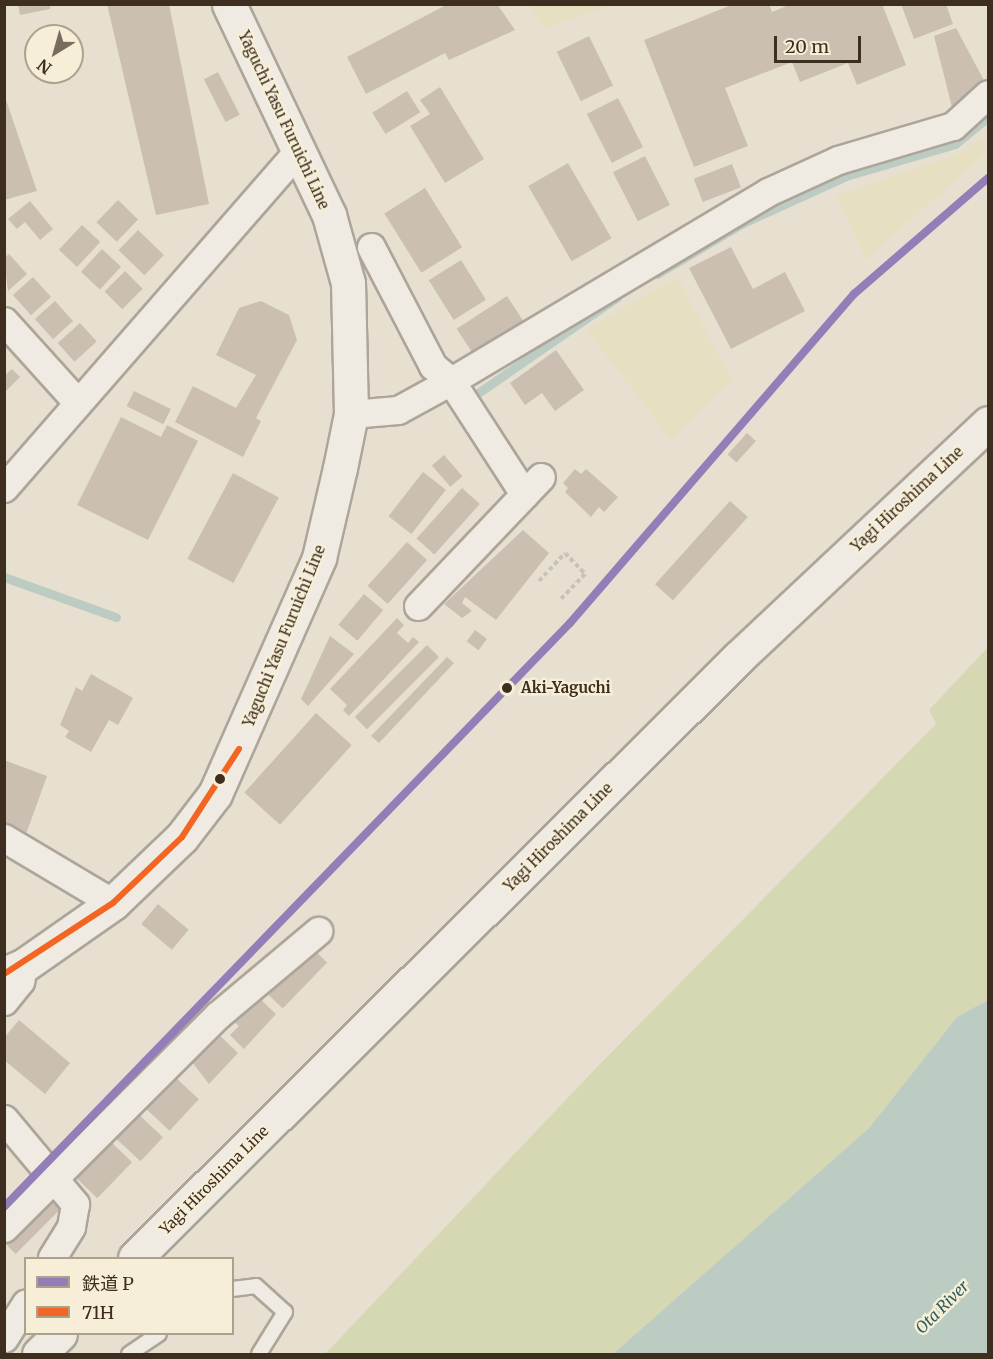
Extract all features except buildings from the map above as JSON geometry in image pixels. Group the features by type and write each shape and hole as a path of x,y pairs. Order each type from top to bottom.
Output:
{"main road":[{"name":"Yaguchi Yasu Furuichi Line","path":"14,970 113,903 182,837 239,749 319,558 351,414 348,283 329,215 300,149 229,4"},
{"name":"Yagi Hiroshima Line","path":"136,1257 738,658 988,423"},
{"path":"39,1354 59,1335"}],"street":[{"path":"351,414 398,410 451,381 768,192 838,160 953,126 988,94"},
{"path":"4,488 300,149"},
{"path":"371,247 434,366 451,381 532,485 418,606"},
{"path":"4,321 78,403"},
{"path":"4,838 113,903"},
{"path":"4,1228 218,1015 318,931"},
{"path":"4,1001 20,981 14,970"},
{"path":"4,1119 75,1204 71,1227 53,1257"},
{"path":"4,1338 24,1306"}],"lane":[{"path":"234,1289 256,1286 285,1312 259,1354"},
{"path":"129,1354 158,1335"}],"path":[{"path":"539,580 565,553 585,574 560,600"}],"shaded area":[{"path":"529,4 615,4 544,29 529,5"},
{"path":"980,139 987,152 866,260 836,196 958,154"},
{"path":"678,277 732,381 671,440 586,329"}],"green space":[{"path":"988,647 988,1000 957,1017 869,1128 613,1354 325,1354 596,1068 936,724 929,710"}],"water":[{"name":"Ota River","path":"988,1000 988,1354 613,1354 869,1128 957,1017"}],"waterway":[{"path":"657,274 743,223 846,176 955,144 988,117"},
{"path":"478,393 617,297"},
{"path":"4,577 116,617"}],"rail line":[{"name":"P","path":"4,1207 570,623 854,294 988,178"}],"transit line":[{"name":"71H","path":"4,974 113,903 182,837 239,749"}],"place":[{"name":"Aki-Yaguchi","path":"507,688"}]}
